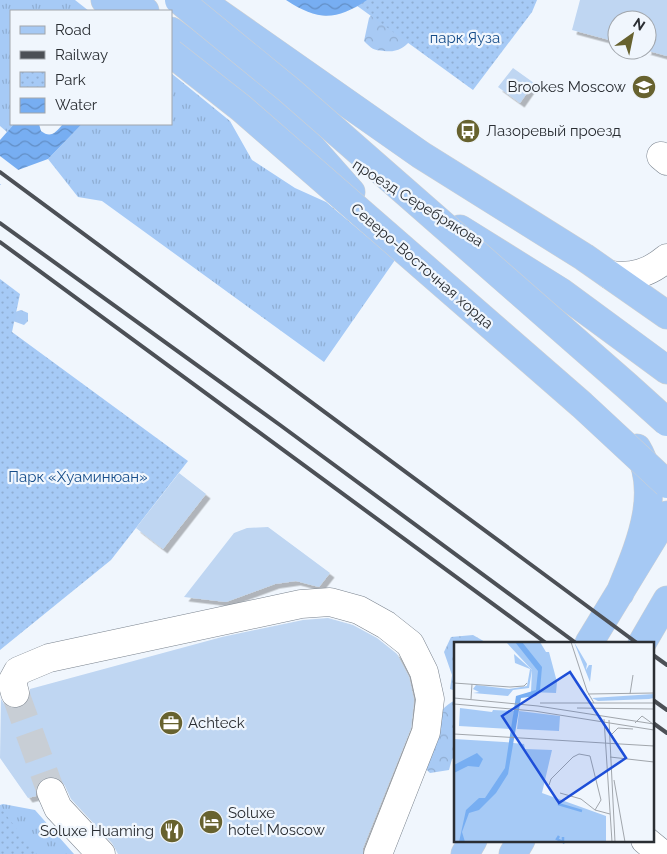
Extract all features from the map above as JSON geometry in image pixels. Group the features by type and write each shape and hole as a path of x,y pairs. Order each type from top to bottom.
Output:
{"main road":[{"path":"105,0 118,10"},
{"path":"130,0 144,10"},
{"path":"179,0 289,90 667,422"},
{"path":"204,3 421,155 584,257 667,315"},
{"name":"проезд Серебрякова","path":"175,41 359,166 561,292 667,370"},
{"name":"Северо-Восточная хорда","path":"175,41 241,108 582,405 667,484"},
{"path":"281,113 393,239 626,430 639,451 647,473 648,497 642,537 620,593"},
{"path":"590,642 667,515"},
{"path":"652,631 667,600"},
{"path":"466,854 472,842"},
{"path":"513,854 521,842"}],"street":[{"path":"610,275 622,277 637,276 653,270 667,258"},
{"path":"15,693 12,682 18,671 49,658 302,604 330,602 359,610 386,625 410,644 424,672 430,699 426,732 378,854"},
{"path":"51,792 58,808 101,854"},
{"path":"517,854 521,842"},
{"path":"647,842 662,854"}],"green space":[{"path":"0,0 75,0 88,10 10,10 10,125 13,125 7,132 0,126"},
{"name":"парк Яуза","path":"349,0 537,0 532,12 473,90"},
{"path":"382,0 425,20 409,43 398,50 377,50 364,41 369,18"},
{"path":"172,74 230,121 252,160 295,188 326,202 395,260 324,362 102,201 78,197 48,159 81,125 172,125"},
{"name":"Парк «Хуаминюан»","path":"0,279 20,294 12,332 188,461 111,560 0,650"},
{"path":"21,310 28,313 28,321 24,325 13,321 15,312"},
{"path":"473,635 485,642 454,642 454,690 450,689 452,675 444,652 451,637"},
{"path":"454,701 454,758 449,770 430,773 420,763 432,727 448,704"},
{"path":"0,805 35,810 74,854 0,854"},
{"path":"0,807 36,854 0,854"}],"water":[{"path":"286,0 367,0 346,12 327,16 308,12"},
{"path":"13,125 39,125 41,131 51,134 56,132 62,125 81,125 48,159 18,170 0,185 0,140"}],"pier":[{"path":"117,0 175,0 168,10 110,10"},
{"path":"0,156 21,172 3,186 0,184"}],"building":[{"path":"580,0 667,0 667,56 657,53 657,10 607,10 607,39 572,30"},
{"path":"513,68 534,83 520,103 498,87"},
{"path":"179,473 206,494 163,549 136,528"},
{"path":"268,527 330,573 319,587 296,581 275,584 226,602 184,597 234,533 247,528"},
{"path":"328,618 353,625 377,638 397,654 409,677 414,700 411,728 363,848 363,854 118,854 112,843 71,799 61,780 52,776 44,778 38,783 36,796 28,798 0,758 1,699 4,704 11,708 19,708 26,704 30,696 30,689 222,637 303,620"}],"tunnel":[{"path":"15,693 51,792"}],"railway":[{"path":"0,172 636,642"},
{"path":"0,223 280,425 575,642"},
{"path":"0,242 545,642"},
{"path":"654,656 667,665"},
{"path":"654,701 667,710"},
{"path":"654,724 667,733"}],"place":[{"name":"Brookes Moscow","path":"644,87"},
{"name":"Лазоревый проезд","path":"468,131"},
{"name":"Achteck","path":"171,723"},
{"name":"Soluxe hotel Moscow","path":"211,822"},
{"name":"Soluxe Huaming","path":"172,831"}]}
